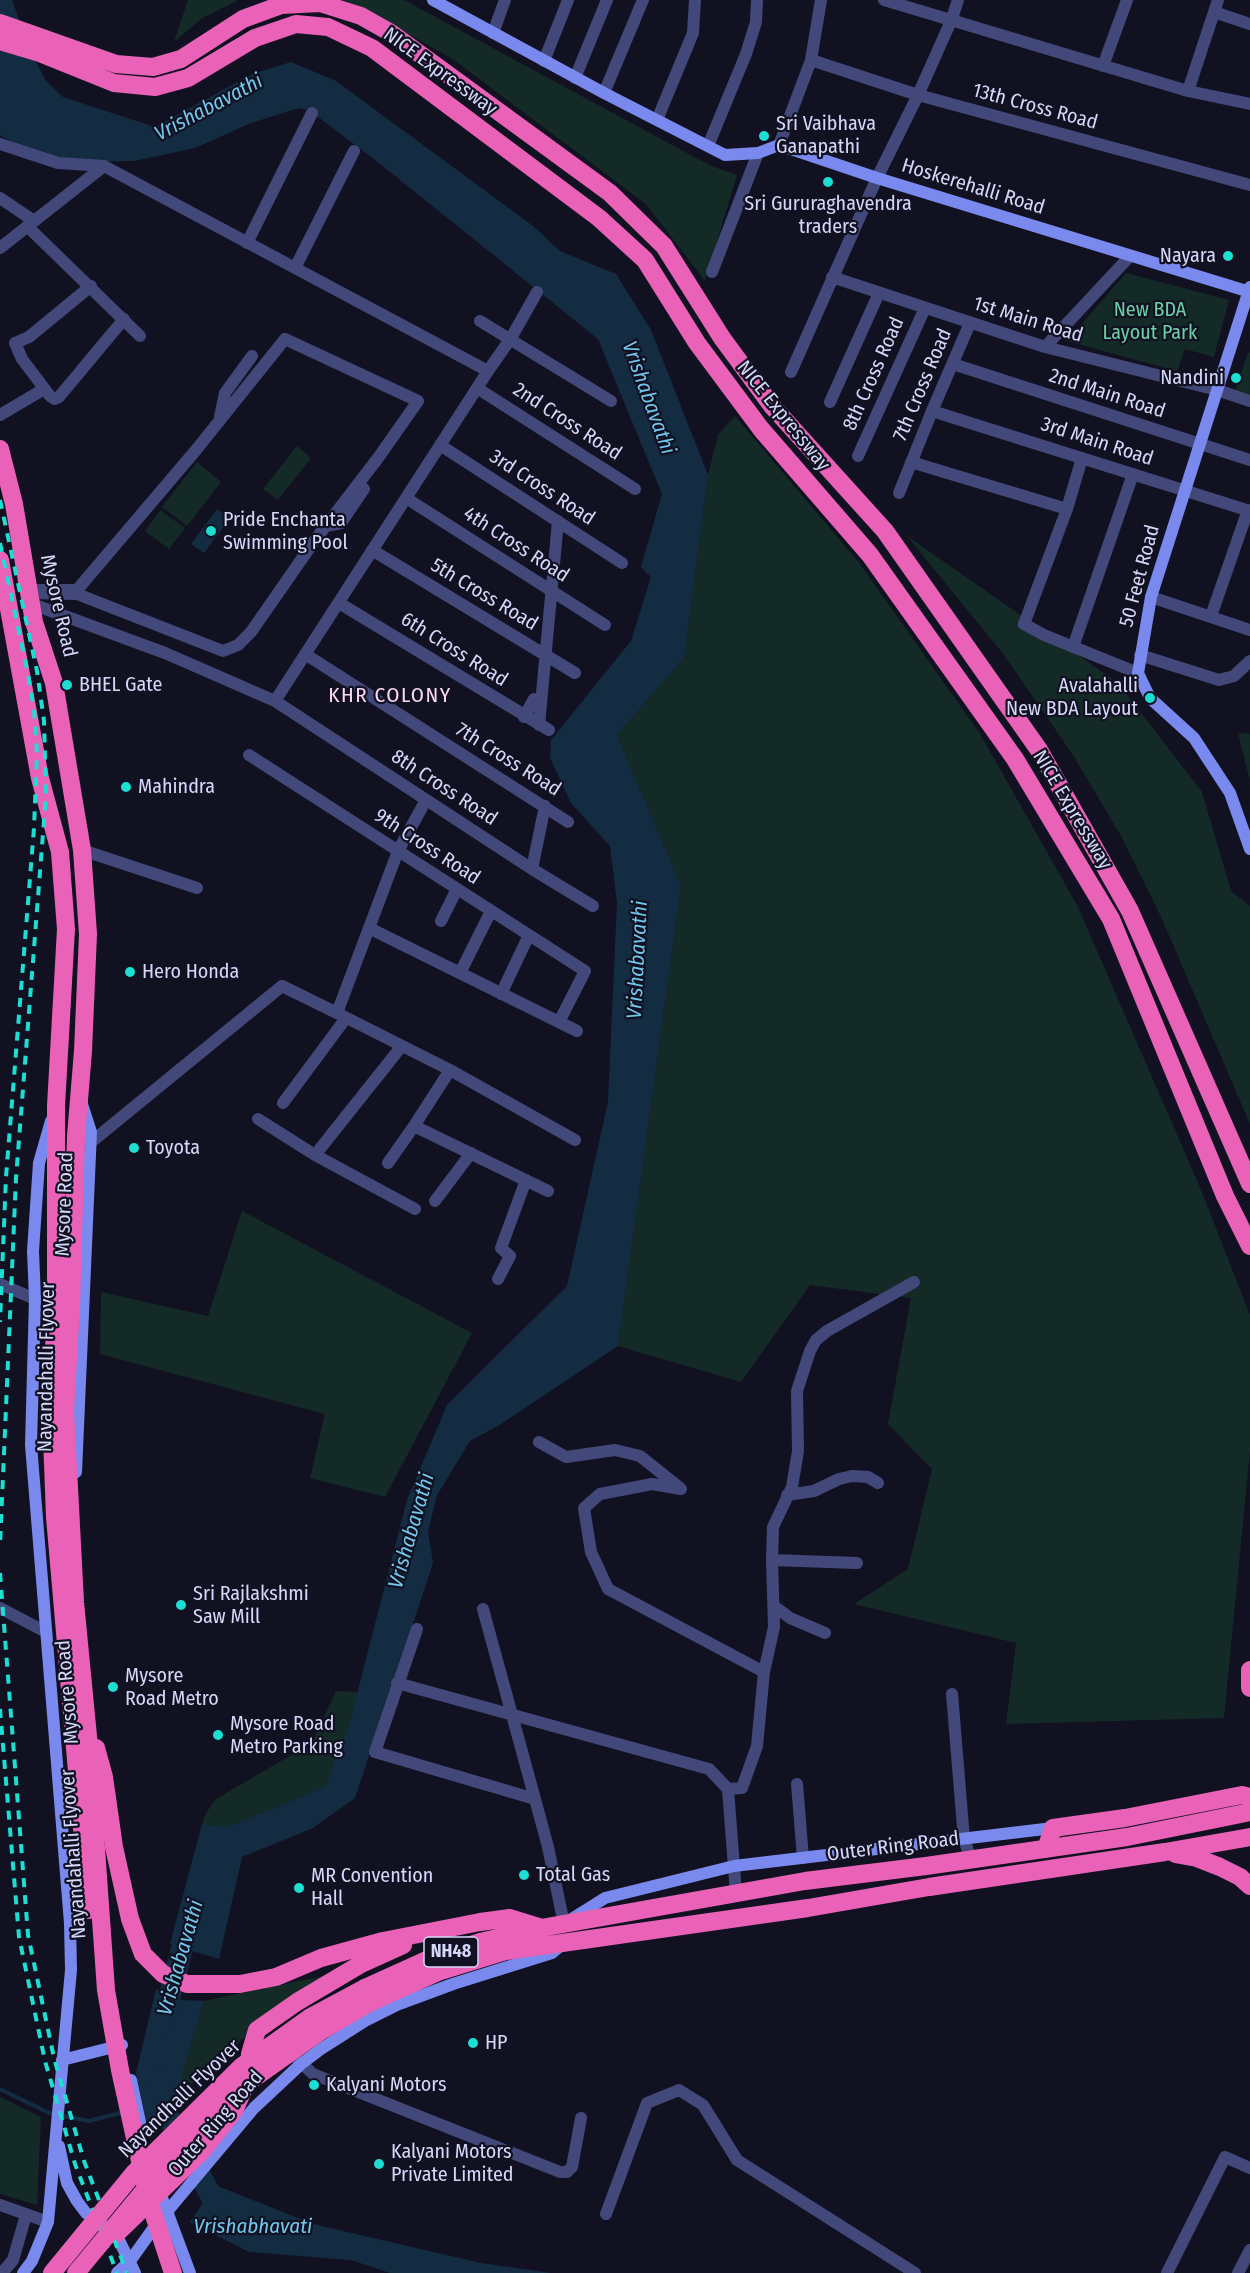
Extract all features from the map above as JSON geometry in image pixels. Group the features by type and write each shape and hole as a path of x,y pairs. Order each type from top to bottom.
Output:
{"highway":[{"name":"NICE Expressway","path":"0,41 38,43 116,64 153,67 181,59 243,19 281,4 320,3 361,16 391,33 609,193 664,246 722,338 772,406 885,531 1039,750 1130,911 1250,1184"},
{"name":"NICE Expressway","path":"0,23 114,83 155,87 188,78 255,38 296,24 328,27 372,48 599,218 645,260 697,343 762,429 870,555 1015,759 1111,919 1225,1196 1250,1246"},
{"name":"Mysore Road","path":"0,449 14,504 34,622 54,682 82,850 88,934 80,1097 83,1139"},
{"name":"Mysore Road","path":"0,560 40,777 60,852 66,929 56,1106 57,1162"},
{"name":"Nayandahalli Flyover","path":"83,1139 71,1305 58,1411 87,1736 106,1990 120,2070 148,2197 173,2273"},
{"name":"Nayandahalli Flyover","path":"57,1162 58,1411 55,1517 83,1862 98,1992 112,2076 139,2199 162,2273"},
{"path":"1250,1670 1250,1688"},
{"path":"96,1748 104,1777 114,1847 130,1918 143,1954 163,1974 187,1984 240,1984 276,1977 321,1958 437,1930 510,1918 541,1928"},
{"path":"1046,1849 1053,1828 1125,1818 1247,1793"},
{"name":"Outer Ring Road","path":"368,1995 564,1933 736,1893 805,1881 1127,1837 1250,1812"},
{"name":"Outer Ring Road","path":"541,1928 564,1933 808,1908 1250,1837"},
{"path":"1165,1852 1197,1858 1240,1877 1250,1886"},
{"name":"NH48","path":"368,1995 429,1959 480,1942 541,1928"},
{"path":"116,2234 160,2193 179,2187 202,2151 234,2111 248,2079 250,2054 257,2030 297,2002 362,1964 437,1930"},
{"name":"Nayandhalli Flyover","path":"52,2273 134,2173 242,2066 309,2018 368,1995"},
{"name":"Nayandhalli Flyover","path":"76,2273 162,2169 216,2112 253,2079 368,1995"}],"street":[{"path":"493,33 505,0"},
{"path":"544,61 568,0"},
{"path":"575,78 607,0"},
{"path":"604,93 643,0"},
{"path":"657,120 693,33 695,0"},
{"path":"708,146 747,54 756,22 757,0"},
{"path":"440,2 575,78 725,155 758,153 779,145 811,60 821,0"},
{"path":"884,0 1188,91 1250,104"},
{"path":"791,372 832,276 918,95 958,0"},
{"path":"1103,66 1126,0"},
{"path":"1188,91 1216,6 1250,24"},
{"name":"13th Cross Road","path":"811,60 918,95 1250,185"},
{"path":"247,243 312,113"},
{"path":"0,144 58,163 104,166 488,371"},
{"name":"Hoskerehalli Road","path":"779,145 877,178 1249,290"},
{"path":"295,268 354,151"},
{"path":"712,272 758,153"},
{"path":"0,248 104,166"},
{"path":"0,198 31,224 140,336"},
{"path":"1045,347 1130,256"},
{"name":"1st Main Road","path":"832,276 1045,347 1217,390 1250,401"},
{"path":"91,286 29,337 15,343 22,359 50,396 55,399 59,397 124,319"},
{"name":"50 Feet Road","path":"1138,673 1151,597 1249,290"},
{"path":"274,701 511,338 537,292"},
{"path":"830,402 879,293"},
{"name":"8th Cross Road","path":"858,456 925,308"},
{"path":"480,321 611,401"},
{"name":"7th Cross Road","path":"899,493 970,323"},
{"path":"285,339 418,401 251,632 238,645 223,651 77,594 30,596 77,590 285,339"},
{"path":"219,421 225,393 252,356"},
{"name":"2nd Main Road","path":"953,364 1250,460"},
{"name":"2nd Cross Road","path":"477,388 634,489"},
{"path":"0,415 44,389"},
{"name":"3rd Main Road","path":"932,411 1249,510"},
{"name":"3rd Cross Road","path":"440,445 622,562"},
{"path":"1082,458 1067,509 1024,624 1138,673 1150,698 1194,738 1230,793 1250,849"},
{"path":"911,462 1067,509"},
{"path":"1073,647 1133,474"},
{"path":"326,526 341,523 364,489"},
{"name":"4th Cross Road","path":"406,498 605,625"},
{"path":"1211,616 1249,510"},
{"path":"546,656 558,521"},
{"name":"5th Cross Road","path":"372,550 574,673"},
{"name":"8th Cross Road","path":"30,596 274,701 532,869 593,906"},
{"path":"1151,597 1250,630"},
{"name":"6th Cross Road","path":"339,603 544,728 546,656"},
{"name":"7th Cross Road","path":"305,654 568,822"},
{"path":"1140,655 1219,680 1234,676 1250,661"},
{"path":"524,717 534,699"},
{"name":"9th Cross Road","path":"249,755 585,971 559,1022"},
{"path":"283,1103 342,1015 369,928 398,851 426,800"},
{"path":"532,869 545,806"},
{"path":"82,850 197,888"},
{"path":"441,921 457,889"},
{"path":"460,973 491,911"},
{"path":"369,928 577,1031"},
{"path":"501,994 529,935"},
{"path":"83,1139 282,986 450,1070 575,1140"},
{"path":"315,1155 401,1047"},
{"path":"388,1162 450,1070"},
{"name":"Mysore Road","path":"23,2273 32,2261 48,2222 71,1971 70,1923 64,1874 31,1445 33,1251 39,1163 56,1106"},
{"path":"258,1119 315,1155 415,1209"},
{"path":"414,1126 548,1191"},
{"name":"Mysore Road","path":"83,1139 75,1485 96,1748 99,1838 123,2045 143,2138 160,2193 190,2273"},
{"path":"435,1201 471,1154"},
{"path":"498,1279 510,1256 501,1248 526,1180"},
{"path":"728,1789 742,1788 757,1746 764,1672 774,1627 773,1527 792,1487 798,1451 797,1391 802,1372 813,1345 827,1331 914,1282"},
{"path":"0,1284 34,1299"},
{"path":"539,1442 566,1456 615,1450 640,1456 681,1489 652,1484 600,1494 584,1508 591,1552 608,1590 764,1672"},
{"path":"787,1495 814,1491 839,1479 852,1476 868,1477 878,1483"},
{"path":"772,1560 857,1563"},
{"path":"774,1606 790,1618 825,1633"},
{"path":"0,1608 46,1632"},
{"path":"483,1609 514,1715 548,1847 564,1933"},
{"path":"417,1629 375,1752 535,1799"},
{"path":"397,1683 709,1769 728,1789 736,1893"},
{"path":"952,1694 964,1839 971,1860"},
{"path":"797,1784 803,1858"},
{"path":"564,1933 604,1898 734,1866 1053,1828"},
{"name":"Outer Ring Road","path":"117,2273 130,2261 167,2213 179,2187 220,2149 254,2108 301,2064 365,2021 399,2004 453,1984 552,1953 564,1933"},
{"path":"268,2023 301,2064 313,2074 560,2172 567,2172 572,2167 581,2118"},
{"path":"62,2060 123,2045"},
{"path":"606,2214 647,2103 679,2090 703,2105 737,2160 915,2273"},
{"path":"56,2133 67,2184 86,2213 116,2234 135,2273"},
{"path":"1167,2273 1225,2157 1250,2168"},
{"path":"0,2205 48,2222"},
{"path":"2,2273 13,2260 26,2215"},
{"path":"1238,2273 1250,2250"}],"green space":[{"path":"188,0 239,0 201,19 174,42"},
{"path":"343,0 404,0 711,166 737,175 705,281 647,205 454,60 361,7"},
{"name":"New BDA Layout Park","path":"1126,273 1229,300 1214,357 1185,349 1177,371 1067,341"},
{"path":"1248,352 1250,353 1250,397 1235,392"},
{"path":"735,416 860,564 980,734 1077,905 1199,1185 1250,1315 1250,1450 1224,1718 1006,1724 1016,1643 854,1604 908,1569 932,1469 888,1424 911,1298 810,1285 741,1382 618,1346 681,886 617,735 684,658 708,475 718,435"},
{"path":"297,446 311,458 278,500 263,489"},
{"path":"197,462 221,482 187,526 162,507"},
{"path":"160,510 185,528 169,549 145,531"},
{"path":"907,536 1118,683 1202,792 1231,891 1250,906 1250,1124 1162,919 1121,836 1073,755 1004,655"},
{"path":"1238,733 1250,734 1250,781"},
{"path":"242,1211 472,1333 385,1497 310,1478 325,1414 100,1354 101,1292 208,1316"},
{"path":"336,1691 358,1692 349,1725 325,1787 227,1827 202,1824 206,1813 216,1799 312,1743"},
{"path":"323,1976 269,2016 183,2092 182,2074 204,2001"},
{"path":"0,2097 41,2117 37,2205 0,2194"}],"water":[{"path":"0,0 12,0 30,50 46,81 63,97 155,127 252,74 291,62 336,81 533,226 560,251 616,274 651,330 708,475 684,658 617,735 681,886 618,1346 501,1424 470,1441 437,1495 428,1532 433,1563 355,1798 313,1828 242,1857 219,1959 170,1944 202,1824 227,1827 325,1787 349,1725 407,1500 447,1405 567,1286 608,1102 617,903 610,846 571,803 550,758 551,740 631,641 651,577 641,567 662,494 598,339 379,163 309,110 299,108 251,123 195,148 134,161 72,162 30,152 0,135"},
{"name":"Pride Enchanta Swimming Pool","path":"217,509 230,518 204,553 191,544"},
{"path":"156,1989 182,2000 204,2001 182,2074 183,2092 148,2130 136,2073"},
{"name":"Vrishabhavati","path":"215,2185 313,2224 481,2263 551,2273 390,2273 351,2260 249,2252 190,2222"}],"waterway":[{"name":"Vrishabavathi","path":"162,2025 190,1918"},
{"name":"Vrishabavathi","path":"158,2080 168,2116 216,2205 233,2210"},
{"path":"0,2089 49,2113 89,2121 124,2112"}],"railway":[{"path":"0,500 37,671 44,721 46,795 16,1178 0,1545"},
{"path":"0,543 28,674 34,710 37,754 34,828 6,1177 0,1322"},
{"path":"0,1573 28,1935 54,2058 84,2161 127,2273"},
{"path":"0,1709 19,1937 45,2061 75,2164 117,2273"}],"place":[{"name":"Sri Vaibhava Ganapathi","path":"764,136"},
{"name":"Sri Gururaghavendra traders","path":"828,182"},
{"name":"Nayara","path":"1228,256"},
{"name":"Nandini","path":"1236,378"},
{"name":"Pride Enchanta Swimming Pool","path":"211,531"},
{"name":"BHEL Gate","path":"67,685"},
{"name":"Avalahalli New BDA Layout","path":"1150,698"},
{"name":"Mahindra","path":"126,787"},
{"name":"Hero Honda","path":"130,972"},
{"name":"Toyota","path":"134,1148"},
{"name":"Sri Rajlakshmi Saw Mill","path":"181,1605"},
{"name":"Mysore Road Metro","path":"113,1687"},
{"name":"Mysore Road Metro Parking","path":"218,1735"},
{"name":"Total Gas","path":"524,1875"},
{"name":"MR Convention Hall","path":"299,1888"},
{"name":"HP","path":"473,2043"},
{"name":"Kalyani Motors","path":"314,2085"},
{"name":"Kalyani Motors Private Limited","path":"379,2164"}],"district":[{"name":"KHR COLONY","path":"390,696"}]}
